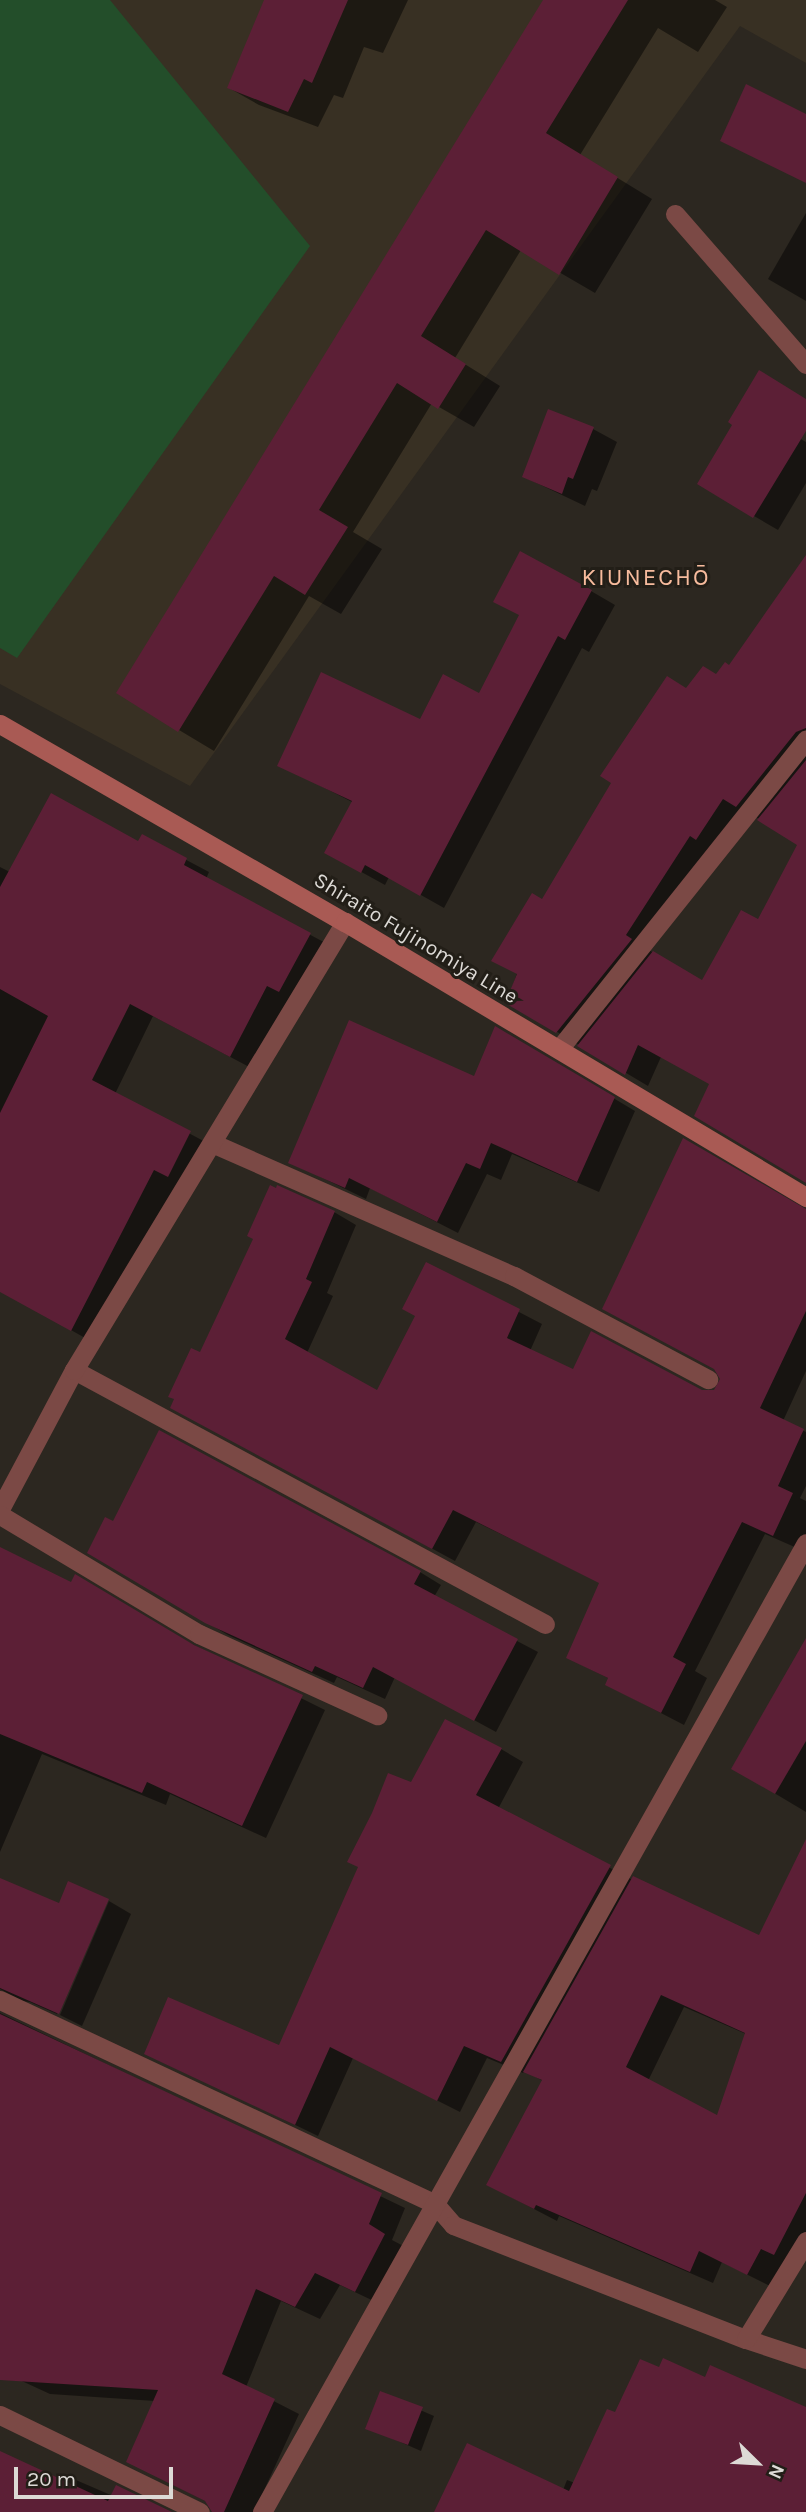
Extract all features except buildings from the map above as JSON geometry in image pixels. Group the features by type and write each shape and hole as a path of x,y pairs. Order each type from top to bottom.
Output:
{"main road":[{"name":"Shiraito Fujinomiya Line","path":"0,724 345,922 806,1197"}],"street":[{"path":"674,214 806,364"},
{"path":"559,1049 806,740"},
{"path":"0,1509 74,1370 345,922"},
{"path":"212,1143 514,1276 708,1379"},
{"path":"74,1370 545,1624"},
{"path":"0,1515 200,1634 377,1715"},
{"path":"262,2512 806,1544"},
{"path":"0,2000 435,2204 453,2225 746,2339 806,2359"},
{"path":"746,2339 806,2241"},
{"path":"0,2415 200,2512"}],"shaded area":[{"path":"0,0 806,0 806,63 740,26 190,786 0,684"}],"green space":[{"path":"0,0 110,0 310,246 17,658 0,648"}],"district":[{"name":"KIUNECHŌ","path":"646,578"}]}
